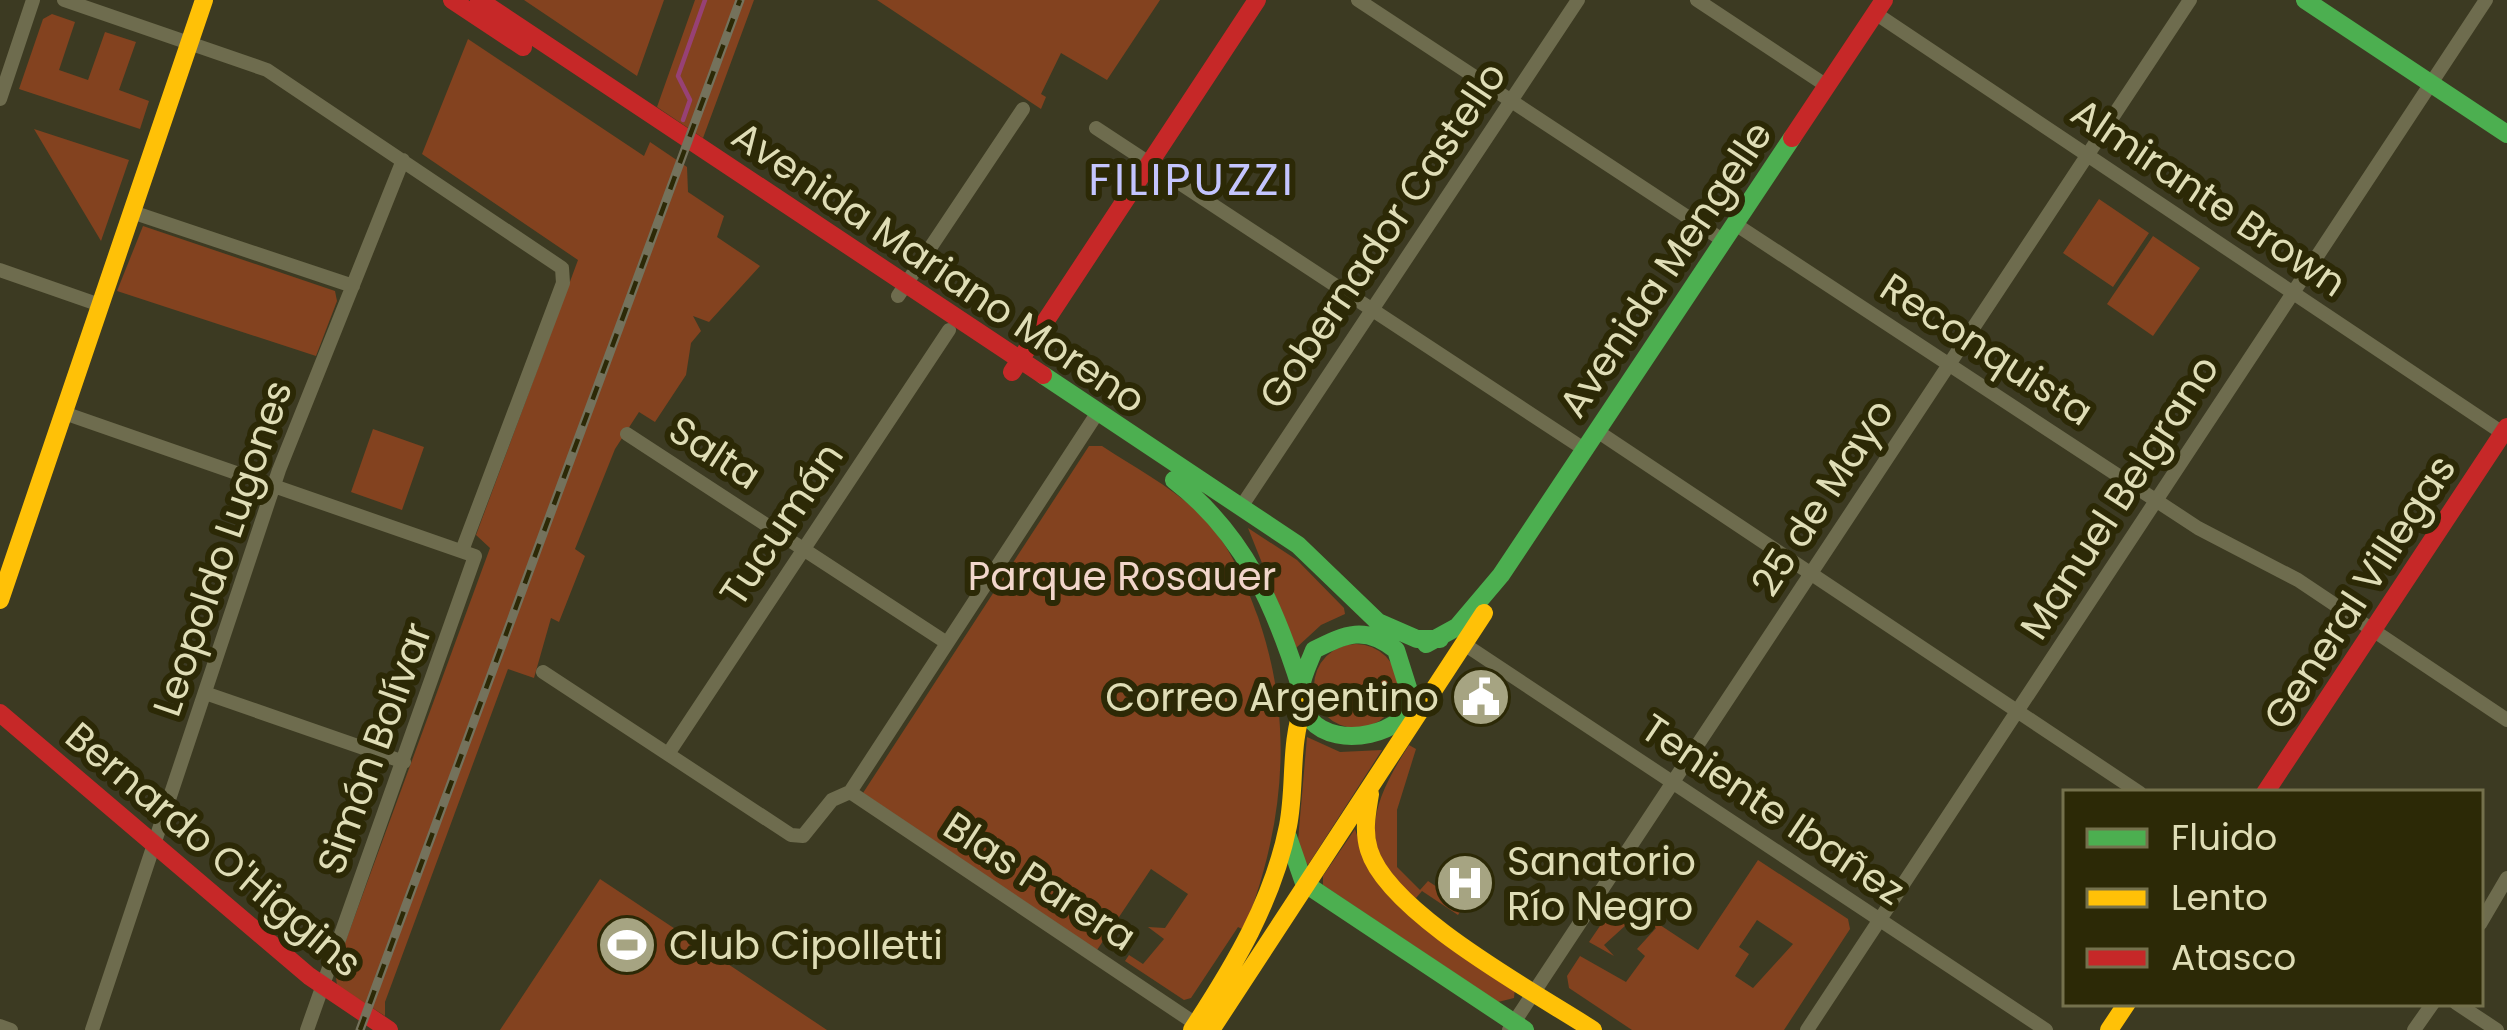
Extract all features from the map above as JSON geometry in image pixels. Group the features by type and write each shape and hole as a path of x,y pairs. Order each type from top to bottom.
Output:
{"main road":[{"path":"0,600 204,0"},
{"name":"Avenida Mariano Moreno","path":"452,0 1094,418 1241,507 1306,552 1384,639"},
{"name":"Avenida Mariano Moreno","path":"479,0 902,291 949,330 1016,366"},
{"path":"1016,366 1257,0"},
{"path":"2305,0 2507,134"},
{"name":"Avenida Mengelle","path":"1440,639 1457,627 1501,574 1879,7"},
{"name":"Avenida Mariano Moreno","path":"1094,418 1213,510 1246,551 1303,696"},
{"name":"General Villegas","path":"2267,790 2506,432"},
{"name":"Avenida Mengelle","path":"1200,1028 1308,886 1496,593 1501,574"},
{"name":"Avenida Mariano Moreno","path":"1353,601 1391,631 1440,639"},
{"name":"Avenida Mariano Moreno","path":"1269,607 1293,736"},
{"path":"1200,1028 1257,928 1287,832 1293,736 1307,662 1325,641 1351,631 1421,645 1440,639"},
{"path":"1384,639 1405,659 1411,680 1386,764"},
{"name":"Avenida Mengelle","path":"1402,717 1440,681"},
{"path":"1303,696 1319,726 1342,739 1369,740 1402,717"},
{"name":"Bernardo O'Higgins","path":"0,713 323,986 389,1030"},
{"path":"1373,785 1366,836 1388,887 1416,912 1593,1030"},
{"path":"1287,832 1295,871 1308,886 1516,1027"}],"street":[{"path":"0,99 33,0"},
{"path":"64,0 274,74 404,160"},
{"name":"Reconquista","path":"1358,0 1511,100 1949,364 2156,500 2298,580 2507,720"},
{"name":"Gobernador Castello","path":"1241,507 1578,0"},
{"path":"1697,0 1827,86"},
{"name":"25 de Mayo","path":"1516,1027 1534,991 2190,0"},
{"name":"Manuel Belgrano","path":"1807,1030 2486,0"},
{"name":"Almirante Brown","path":"1879,7 2087,155 2506,432"},
{"path":"902,291 1023,109"},
{"path":"1096,128 1584,449"},
{"name":"Simón Bolívar","path":"307,1030 404,763 469,552 564,274 558,263 404,160"},
{"name":"Leopoldo Lugones","path":"92,1030 274,484 404,160"},
{"path":"132,212 353,286"},
{"path":"0,270 100,305"},
{"name":"Tucumán","path":"668,754 949,330"},
{"path":"64,413 469,552"},
{"path":"543,672 799,837 832,800 850,792 1094,418"},
{"path":"1597,431 2136,790"},
{"name":"Salta","path":"627,434 947,643"},
{"name":"Teniente Ibañez","path":"1464,644 2046,1030"},
{"path":"205,693 404,763"},
{"name":"Blas Parera","path":"850,792 1200,1028"},
{"path":"2483,919 2507,878"},
{"path":"2461,1006 2497,1030"}],"green space":[{"path":"524,0 664,0 637,76"},
{"path":"695,0 754,0 703,138 657,107"},
{"path":"877,0 1160,0 1107,80 1061,53 1041,94 1046,97 1041,109"},
{"path":"52,14 75,22 59,70 88,80 105,32 136,42 119,90 149,101 140,129 19,89 43,19"},
{"path":"468,39 644,156 650,142 687,167 688,192 724,216 717,237 760,266 709,322 693,316 701,331 691,343 686,375 655,422 639,412 615,449 575,549 585,556 559,622 551,618 534,678 508,669 385,1002 385,1016 337,985 335,970 490,548 476,535 578,260 422,154"},
{"path":"34,129 129,160 101,241"},
{"path":"2099,199 2149,233 2113,287 2063,253"},
{"path":"143,226 335,291 337,301 316,356 117,291"},
{"path":"2153,236 2200,268 2153,336 2107,304"},
{"path":"373,429 424,447 402,510 351,492"},
{"name":"Parque Rosauer","path":"1089,446 1102,446 1165,486 1200,514 1219,537 1258,617 1277,696 1280,775 1258,891 1244,930 1238,927 1191,998 1184,1000 1125,961 1129,955 1143,964 1164,939 1148,927 1165,928 1188,894 1151,869 1097,950 863,793"},
{"path":"1248,528 1297,560 1345,614 1321,625 1296,648"},
{"path":"1356,644 1386,656 1398,686 1386,716 1356,728 1326,716 1314,686 1326,656"},
{"path":"1307,737 1340,752 1382,750 1308,865 1297,852"},
{"path":"1409,745 1416,749 1397,810 1397,867 1420,890 1428,881 1464,905 1458,915 1422,891 1416,898 1396,880 1376,843 1379,805"},
{"path":"1355,829 1362,851 1515,988 1514,998 1498,1002 1323,885 1323,876"},
{"path":"1758,860 1848,919 1850,929 1784,1030 1632,1030 1569,988 1567,976 1580,956 1626,982 1645,956 1637,949 1656,928 1637,915 1604,945 1614,956 1589,942 1619,898 1698,950","holes":["1757,920 1793,944 1753,988 1735,976 1749,954 1739,947"]},
{"name":"Club Cipolletti","path":"600,879 827,1030 500,1030"}],"waterway":[{"path":"683,120 690,100 678,76 705,0"}],"railway":[{"path":"360,1030 740,0"}],"traffic: fast":[{"path":"2305,0 2507,134"},
{"path":"1426,644 1457,627 1501,575 1792,138"},
{"path":"1043,375 1298,545 1378,622 1417,639 1440,639"},
{"path":"1174,480 1220,524 1254,574 1301,689"},
{"path":"1398,724 1409,691 1396,650 1365,635 1314,650 1301,688 1311,720 1323,729 1353,736 1386,729 1399,721"},
{"path":"1288,837 1304,883 1525,1030"}],"traffic: slow":[{"path":"0,600 204,0"},
{"path":"1211,1030 1484,613"},
{"path":"1192,1030 1237,957 1273,881 1288,826 1296,734 1304,704"},
{"path":"1370,794 1369,850 1404,900 1467,950 1593,1030"},
{"path":"2109,1030 2125,1006"}],"traffic: jam":[{"path":"452,0 523,47"},
{"path":"479,0 1043,375"},
{"path":"1012,372 1257,0"},
{"path":"1792,138 1884,0"},
{"path":"2267,790 2507,427"},
{"path":"0,713 309,976 389,1030"}],"place":[{"name":"Correo Argentino","path":"1481,697"},
{"name":"Sanatorio Río Negro","path":"1465,883"},
{"name":"Club Cipolletti","path":"627,945"}],"district":[{"name":"FILIPUZZI","path":"1192,179"}]}
